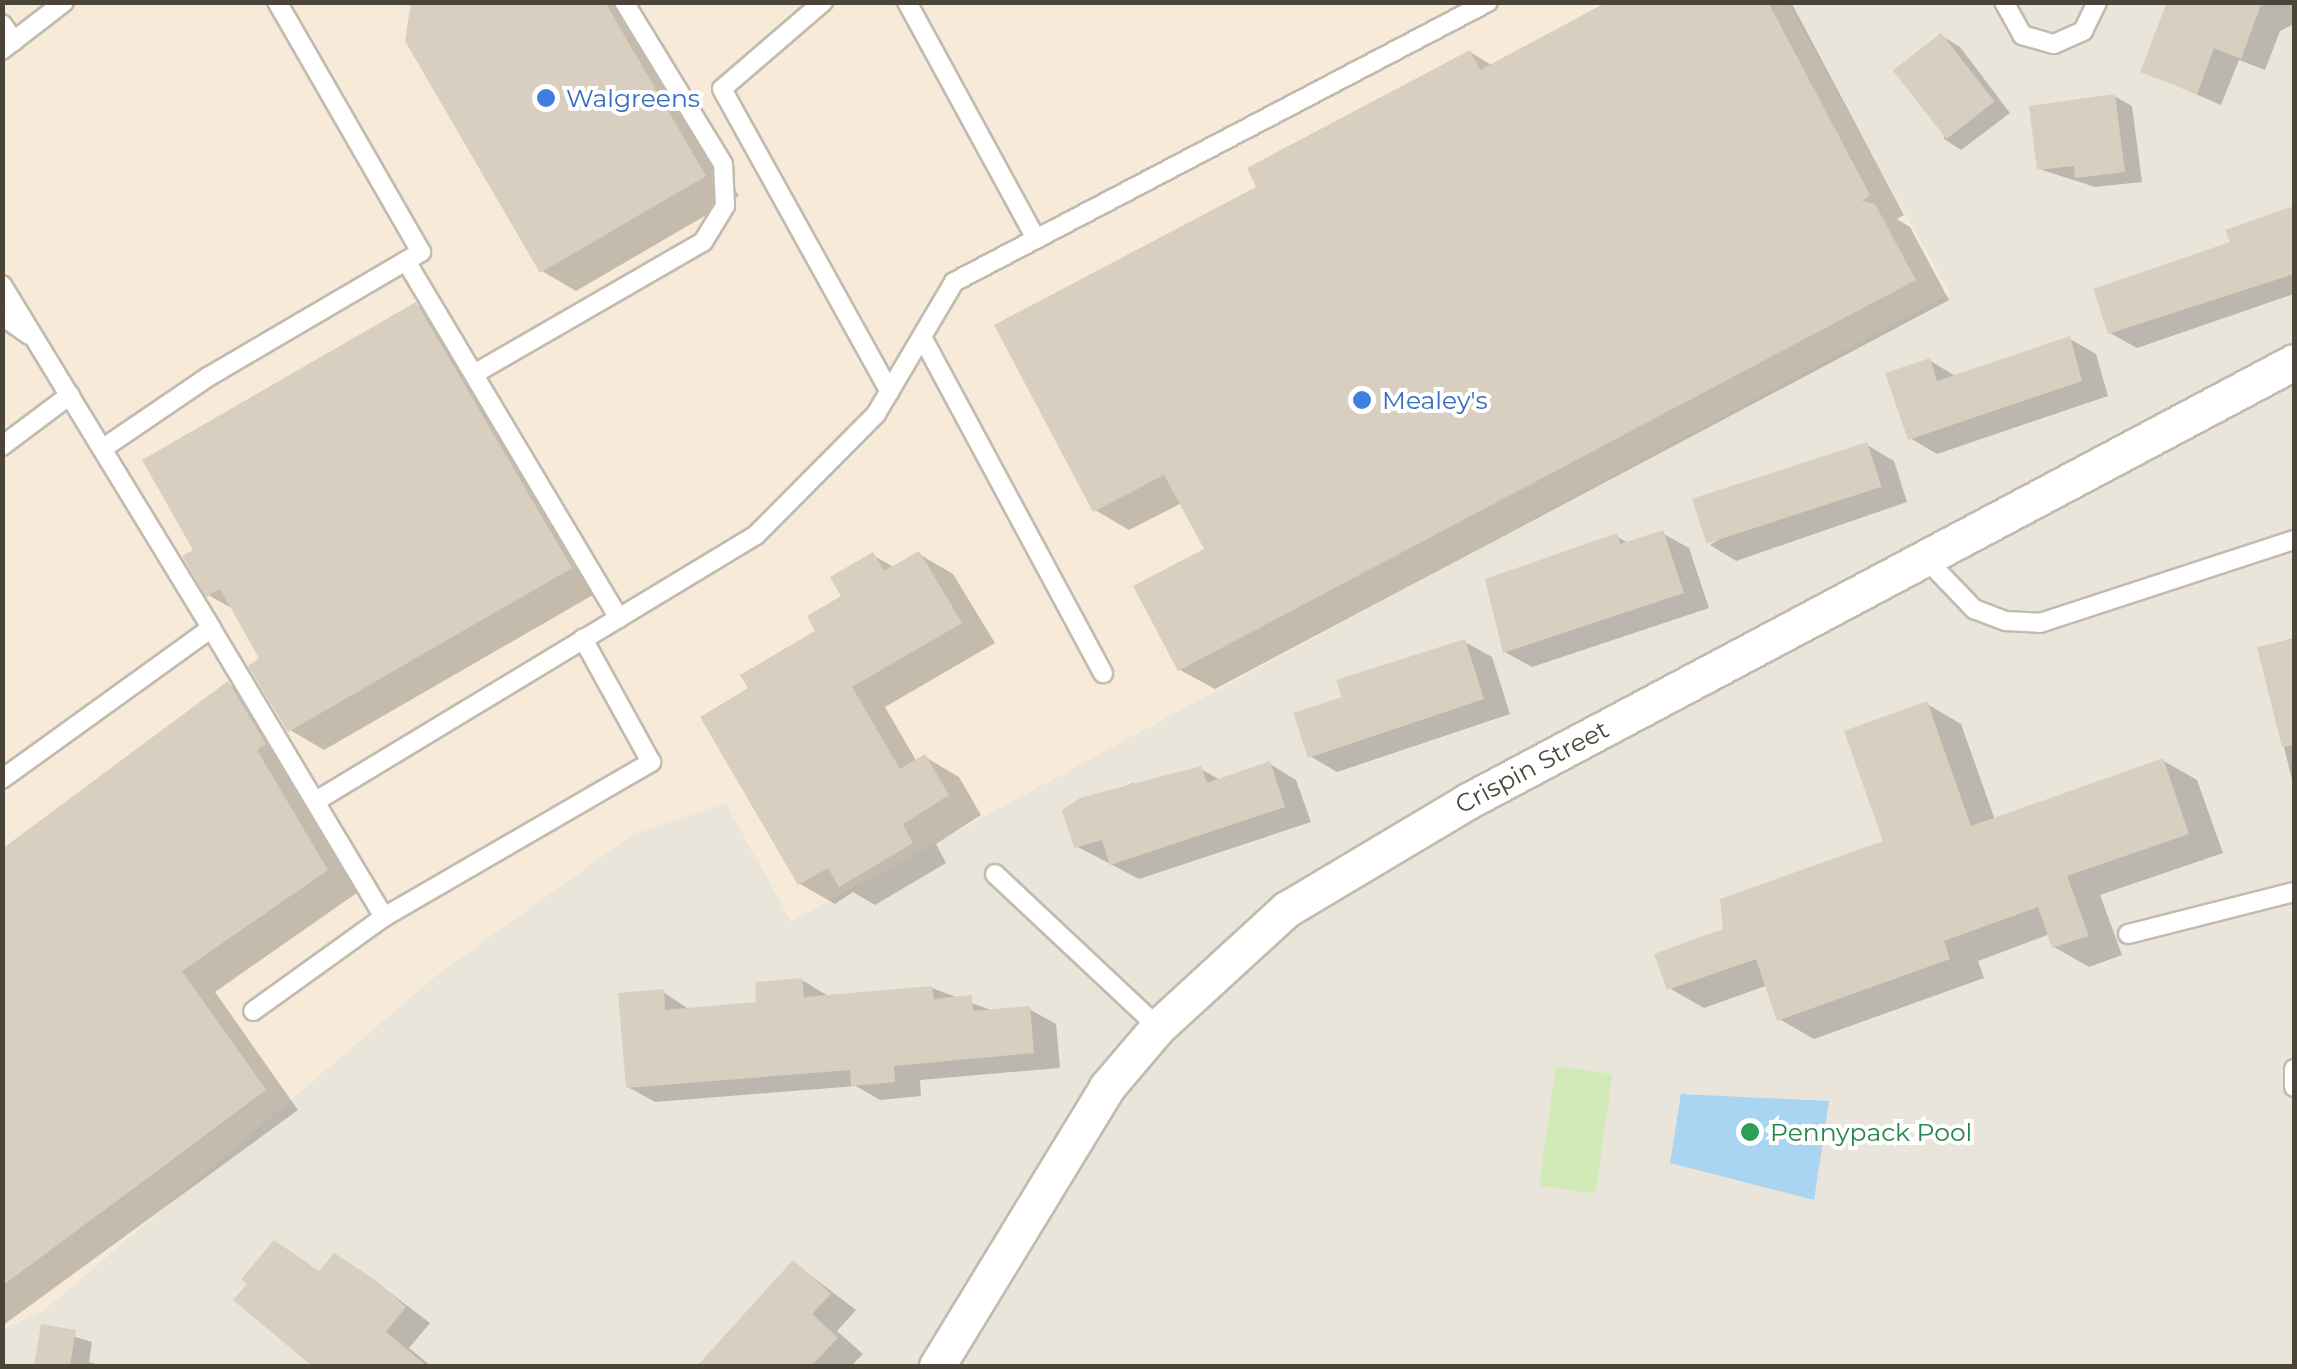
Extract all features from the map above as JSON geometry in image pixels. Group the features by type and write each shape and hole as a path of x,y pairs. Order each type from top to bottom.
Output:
{"street":[{"name":"Crispin Street","path":"937,1366 1076,1134 1158,1027 1287,909 1376,852 2294,362"}],"lane":[{"path":"2,24 8,46 64,2"},
{"path":"102,449 208,377 422,252 277,2"},
{"path":"474,374 684,254 716,226 726,195 723,164 624,2"},
{"path":"823,2 722,89 890,392"},
{"path":"906,2 1036,239"},
{"path":"316,801 756,535 876,414 954,282 1488,2"},
{"path":"2004,2 2022,35 2054,44 2083,31 2097,2"},
{"path":"406,261 619,618"},
{"path":"2,285 384,917"},
{"path":"2,316 37,342"},
{"path":"922,338 1103,674"},
{"path":"2,446 70,395"},
{"path":"1925,558 1974,609 2006,621 2040,623 2294,540"},
{"path":"2,780 211,628"},
{"path":"253,1011 384,917 651,762 583,640"},
{"path":"995,874 1158,1027"},
{"path":"2128,934 2294,892"},
{"path":"2294,1070 2294,1086"}],"shaded area":[{"path":"2,3 1787,3 1949,294 791,921 726,803 633,834 438,974 44,1310 3,1329"},
{"path":"1787,3 2294,3 2294,1366 3,1366 2,1329 44,1310 438,974 633,834 726,803 791,921 1949,293"}],"green space":[{"path":"1556,1066 1612,1074 1596,1194 1539,1186"}],"water":[{"name":"Pennypack Pool","path":"1681,1094 1829,1101 1814,1200 1670,1163"}],"building":[{"path":"411,2 605,2 706,176 540,273 405,41"},
{"name":"Mealey's","path":"1607,2 1768,2 1870,195 1862,201 1875,204 1916,280 1178,671 1133,586 1204,549 1164,475 1093,512 994,325 1256,187 1247,168 1470,50 1480,70"},
{"path":"2167,2 2262,2 2241,59 2214,48 2197,94 2140,72"},
{"path":"1941,33 1995,102 1946,139 1893,71"},
{"path":"2115,94 2125,172 2075,178 2074,166 2037,170 2029,106"},
{"path":"2294,206 2294,274 2108,334 2093,289 2230,242 2225,230"},
{"path":"416,302 572,568 288,732 248,666 259,658 220,589 206,597 182,556 193,550 142,460"},
{"path":"2070,336 2082,381 1908,440 1885,373 1930,358 1937,381"},
{"path":"1867,442 1882,487 1707,544 1692,499"},
{"path":"1663,530 1684,593 1503,653 1485,579 1617,533 1620,544"},
{"path":"919,551 962,623 852,687 900,769 925,754 949,795 903,824 913,843 839,887 828,868 798,885 700,717 748,688 740,675 815,631 807,616 841,596 830,577 873,552 884,571"},
{"path":"1465,639 1484,699 1308,758 1293,713 1342,697 1336,680"},
{"path":"2294,639 2294,745 2282,747 2257,647"},
{"path":"228,681 266,744 257,750 328,870 182,971 266,1090 2,1286 2,849"},
{"path":"1927,701 1971,826 2163,758 2189,834 2067,876 2089,936 2052,948 2038,907 1944,941 1950,959 1777,1021 1756,959 1667,990 1654,954 1723,929 1720,899 1883,841 1844,731"},
{"path":"1270,761 1285,807 1110,865 1102,840 1074,848 1062,810 1080,798 1201,766 1207,783"},
{"path":"802,978 804,997 932,986 934,999 972,995 973,1011 1030,1006 1034,1053 894,1066 895,1082 851,1086 850,1070 626,1088 618,993 664,989 665,1010 756,1002 755,982"},
{"path":"274,1240 319,1271 334,1253 374,1279 406,1307 386,1332 427,1366 312,1366 233,1300 247,1284 241,1279"},
{"path":"793,1260 831,1294 812,1314 838,1338 811,1366 697,1366"},
{"path":"41,1324 76,1330 70,1366 34,1366"}],"place":[{"name":"Walgreens","path":"546,98"},
{"name":"Mealey's","path":"1362,400"},
{"name":"Pennypack Pool","path":"1750,1132"}]}
